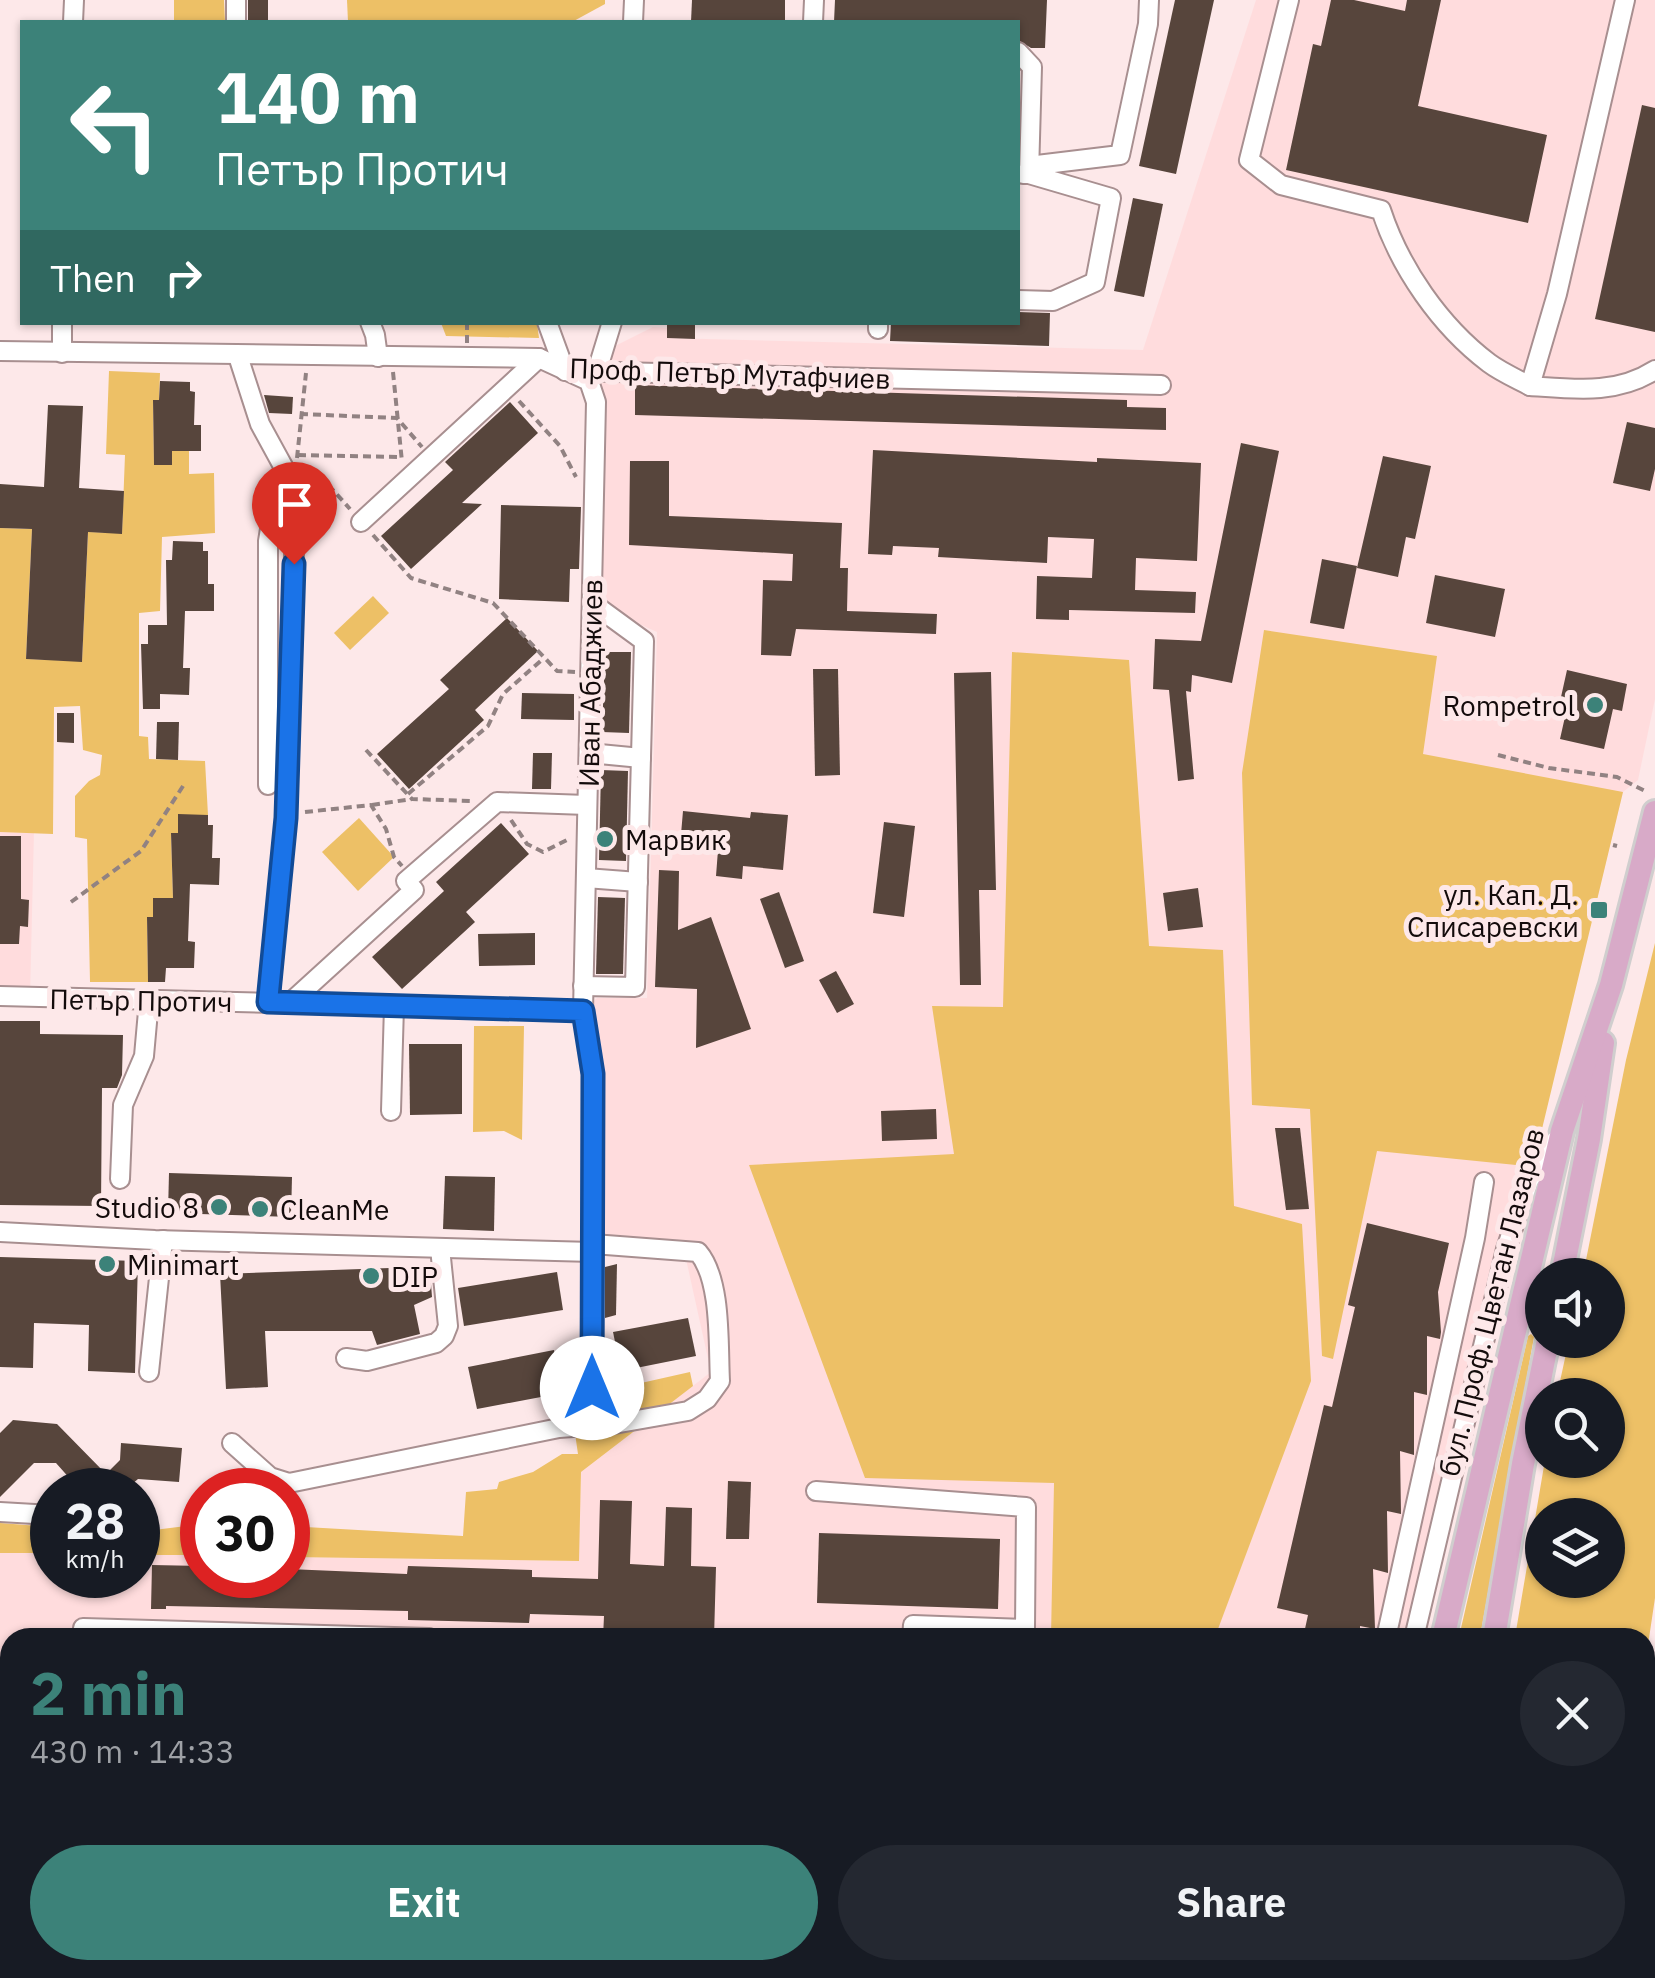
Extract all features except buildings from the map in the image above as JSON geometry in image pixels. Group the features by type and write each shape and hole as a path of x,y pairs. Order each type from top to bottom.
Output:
{"main road":[{"name":"бул. Проф. Цветан Лазаров","path":"1445,1628 1562,1131 1612,985 1655,812"},
{"name":"бул. Проф. Цветан Лазаров","path":"1565,1258 1589,1139 1612,985"},
{"path":"1496,1628 1544,1358"}],"street":[{"path":"1023,174 1038,165 1120,155 1148,24 1148,0"},
{"path":"1290,0 1248,160 1281,185 1381,210 1393,246 1445,323 1490,364 1530,386 1595,391 1644,378 1655,370"},
{"path":"1530,386 1557,294 1625,0"},
{"path":"1020,54 1032,67 1023,174"},
{"path":"1020,300 1053,301 1095,282 1111,198 1023,174"},
{"path":"62,325 62,353"},
{"path":"371,325 384,357"},
{"path":"548,325 565,371"},
{"path":"597,371 611,325"},
{"name":"Проф. Петър Мутафчиев","path":"0,352 539,358 565,371 1161,385"},
{"path":"238,356 260,424 296,490 286,818 268,1002"},
{"path":"361,522 539,358"},
{"name":"Иван Абаджиев","path":"565,371 589,382 596,402 583,1011 593,1074 592,1388"},
{"path":"268,785 268,541 273,511 296,490"},
{"path":"584,986 635,987 644,641 592,604"},
{"path":"588,753 641,758"},
{"path":"290,1003 414,890 406,881 497,802 587,805"},
{"path":"586,878 638,882"},
{"name":"Петър Протич","path":"0,996 583,1011"},
{"path":"120,1178 123,1105 144,1056 148,1000"},
{"path":"392,1111 394,1006"},
{"path":"1416,1628 1506,1249 1529,1180 1562,1131"},
{"path":"1388,1628 1484,1182"},
{"path":"0,1232 440,1248 698,1252 713,1280 720,1382 707,1400 688,1411 614,1424 560,1428 289,1483 270,1476 232,1444"},
{"path":"1475,1238 1506,1249"},
{"path":"149,1372 163,1240"},
{"path":"346,1358 366,1361 436,1343 444,1336 448,1326 440,1248"},
{"path":"816,1490 1026,1507 1025,1628"},
{"path":"0,1512 30,1514"},
{"path":"912,1628 912,1624 1002,1628"}],"path":[{"path":"308,356 296,490 333,490 410,578 493,603 557,671 590,672"},
{"path":"384,357 397,418 404,482"},
{"path":"508,390 560,446 577,479"},
{"path":"300,414 397,418 431,458"},
{"path":"298,455 401,458"},
{"path":"410,797 488,726 504,694 544,658"},
{"path":"366,750 410,797"},
{"path":"1498,755 1549,768 1617,778 1655,796"},
{"path":"71,902 141,851 185,784"},
{"path":"286,818 302,812 410,797 497,802 528,844 544,852 587,830"},
{"path":"371,805 386,829 394,857 412,877"}],"shaded area":[{"path":"174,0 224,0 225,20 174,20"},
{"path":"347,0 605,0 605,4 576,20 348,20"},
{"path":"1256,0 1655,0 1655,699 1638,780 1623,792 1504,1277 1428,1628 0,1628 0,1553 30,1553 30,1598 160,1598 160,1555 180,1555 180,1598 310,1598 310,1557 578,1561 581,1472 711,1372 686,1259 593,1252 583,1011 597,998 647,998 657,632 592,603 589,382 565,371 653,327 667,328 667,338 1143,350"},
{"path":"442,325 537,325 539,338 446,336"},
{"path":"109,371 160,373 159,400 153,401 154,465 171,465 172,451 189,451 189,474 214,473 215,533 162,537 160,611 139,613 139,736 148,737 149,759 205,761 208,815 178,815 178,833 171,834 173,898 153,917 147,917 148,982 90,982 87,839 75,837 75,796 100,775 102,755 83,750 80,706 54,707 53,834 0,832 0,528 32,529 26,659 82,661 88,532 122,533 125,455 106,454"},
{"path":"373,596 389,613 350,650 334,633"},
{"path":"1264,630 1437,656 1423,754 1623,792 1542,1129 1516,1165 1377,1151 1333,1359 1322,1356 1310,1109 1252,1105 1242,773"},
{"path":"1012,652 1129,660 1149,946 1223,950 1234,1206 1302,1224 1311,1381 1218,1628 1051,1628 1054,1483 865,1478 749,1165 954,1154 932,1006 1003,1007"},
{"path":"359,818 394,857 358,891 322,852"},
{"path":"0,831 34,831 30,997 0,996"},
{"path":"1655,943 1655,1598 1651,1628 1517,1628 1525,1578 1525,1598 1625,1598 1625,1498 1539,1498 1542,1478 1625,1478 1625,1378 1561,1378 1565,1358 1625,1358 1625,1258 1586,1258 1626,1060"},
{"path":"474,1026 524,1026 522,1140 504,1131 473,1132"},
{"path":"1525,1349 1525,1358 1530,1358 1482,1628 1461,1628"},
{"path":"690,1372 693,1386 581,1472 579,1561 310,1557 310,1527 463,1536 466,1492 497,1489 499,1482 533,1472 562,1454 578,1454 570,1399"},
{"path":"0,1523 30,1525 30,1553 0,1553"},
{"path":"180,1527 180,1555 160,1555 160,1529"}],"place":[{"name":"Rompetrol","path":"1595,705"},
{"name":"Марвик","path":"605,839"},
{"name":"ул. Кап. Д. Списаревски","path":"1599,910"},
{"name":"Studio 8","path":"219,1207"},
{"name":"CleanMe","path":"260,1209"},
{"name":"Minimart","path":"107,1264"},
{"name":"DIP","path":"371,1276"}],"route":[{"path":"294,564 286,818 268,1002 583,1011 593,1074 592,1388"}]}
